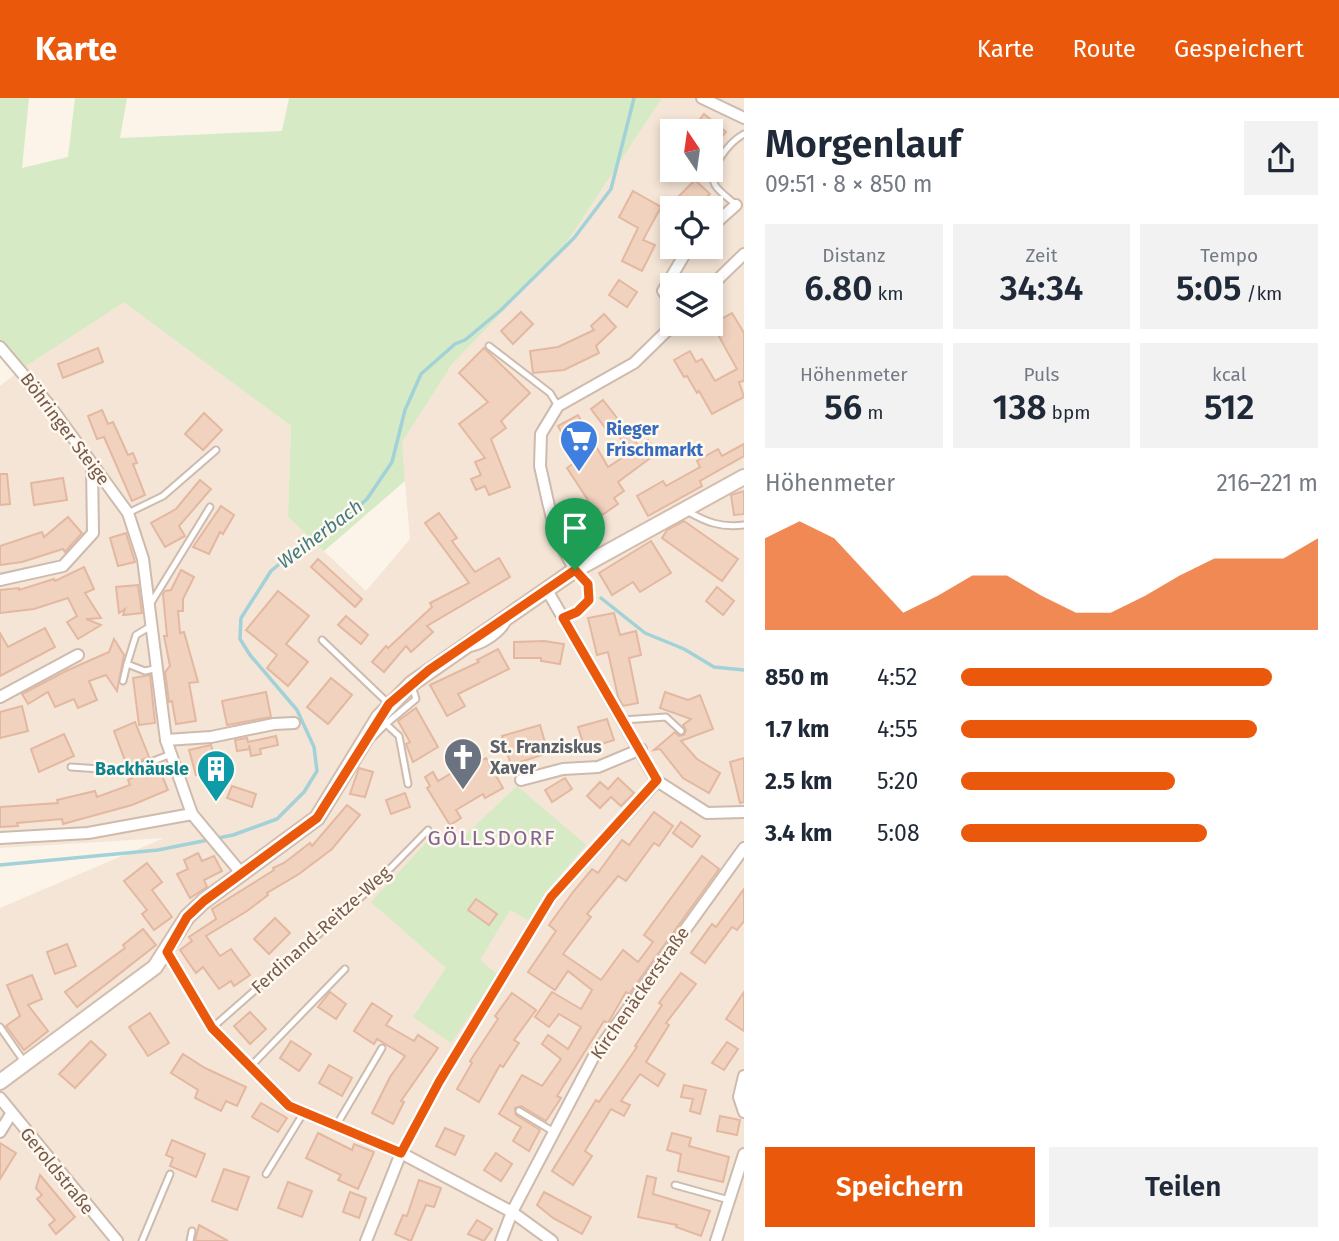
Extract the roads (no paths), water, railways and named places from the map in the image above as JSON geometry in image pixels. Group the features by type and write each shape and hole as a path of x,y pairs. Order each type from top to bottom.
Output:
{"street":[{"path":"702,98 744,118"},
{"path":"723,216 736,205"},
{"path":"723,274 744,254"},
{"path":"575,570 557,538 540,466 541,434 558,406 634,363 662,336"},
{"name":"Böhringer Steige","path":"0,347 50,406 128,513 143,559 166,740 192,814 242,873"},
{"path":"0,580 63,566 93,533 92,464"},
{"path":"0,1082 155,967 187,917 317,818 389,704 411,684 575,570 744,477"},
{"path":"547,590 657,780 707,813 744,812"},
{"path":"0,697 78,655"},
{"path":"166,740 211,737 274,724 294,723"},
{"path":"521,780 563,769 598,767 641,749"},
{"path":"366,1241 401,1153 439,1082 551,897 657,780"},
{"path":"0,838 88,834 192,814"},
{"name":"Kirchenäckerstraße","path":"501,1241 512,1212 594,1056 739,863 744,848"},
{"path":"167,952 212,1028 248,1068 289,1106 401,1153 512,1212 552,1241"},
{"path":"744,1076 738,1097 744,1112"},
{"name":"Geroldstraße","path":"0,1098 117,1241"},
{"path":"0,1132 11,1114"},
{"path":"716,1241 744,1154"}],"lane":[{"path":"736,205 715,185 713,175 716,165 744,134"},
{"path":"489,346 550,393 558,406"},
{"path":"128,513 163,496 216,450"},
{"path":"150,603 210,507"},
{"path":"684,509 706,521 723,526 744,525"},
{"path":"563,618 577,612 589,600 588,584 575,570"},
{"path":"123,681 136,635 153,625"},
{"path":"322,640 389,704"},
{"path":"127,664 145,671 158,668"},
{"path":"363,746 416,699 411,684"},
{"path":"622,720 666,717 681,731"},
{"path":"386,724 399,736 408,785"},
{"path":"71,767 128,771 171,754"},
{"name":"Ferdinand-Reitze-Weg","path":"212,1028 371,888 428,830"},
{"path":"248,1068 345,969"},
{"path":"0,1027 25,1063"},
{"path":"336,1126 383,1048"},
{"path":"519,1111 554,1132"},
{"path":"266,1174 304,1112"},
{"path":"142,1241 170,1174"},
{"path":"675,1185 729,1200"},
{"path":"190,1241 192,1231"}],"waterway":[{"name":"Weiherbach","path":"0,865 158,850 233,835 277,819 304,792 317,771 314,747 297,710 250,655 240,639 241,618 271,571 314,535 343,520 367,499 392,462 405,410 421,374 455,344 465,340 501,310 574,238 611,189 634,98"},
{"path":"601,598 645,633 684,649 714,667 744,670"}],"place":[{"name":"Rieger Frischmarkt","path":"579,473"},
{"name":"St. Franziskus Xaver","path":"463,791"},
{"name":"Backhäusle","path":"216,803"}],"district":[{"name":"GÖLLSDORF","path":"492,838"}]}
